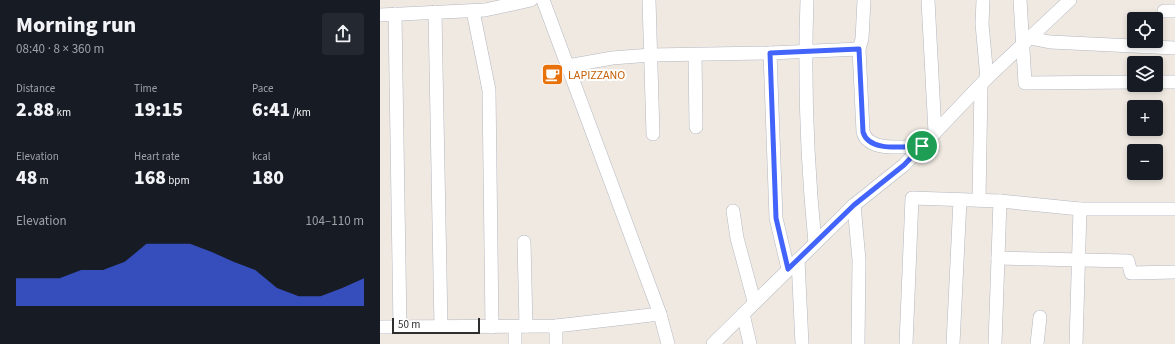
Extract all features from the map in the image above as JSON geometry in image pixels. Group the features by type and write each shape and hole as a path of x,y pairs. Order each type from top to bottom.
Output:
{"street":[{"path":"380,15 473,11 501,8 531,0"},
{"path":"543,0 660,314 668,344"},
{"path":"649,0 653,134"},
{"path":"807,0 805,52 809,186 814,243"},
{"path":"864,0 862,40 859,49 863,132 865,139 870,143 881,146 922,146"},
{"path":"928,0 935,133"},
{"path":"979,200 984,82 982,24 983,0"},
{"path":"1020,0 1026,42 1025,83 1127,82"},
{"path":"713,344 754,301 854,205 904,165 984,82 1070,0"},
{"path":"473,11 489,90 492,327"},
{"path":"435,12 442,327"},
{"path":"395,14 400,327"},
{"path":"1026,42 1175,48"},
{"path":"568,66 612,58 651,55 805,52 859,49"},
{"path":"770,53 776,218 788,269"},
{"path":"695,55 696,127"},
{"path":"1163,82 1175,82"},
{"path":"906,344 912,198 1000,201 1080,208 1175,209"},
{"path":"952,344 960,200"},
{"path":"995,344 1000,201"},
{"path":"854,205 859,260 858,344"},
{"path":"1076,344 1080,208"},
{"path":"733,212 737,238 754,301"},
{"path":"515,344 520,327 524,242"},
{"path":"998,258 1078,261 1128,260 1131,274 1175,272"},
{"path":"798,260 802,344"},
{"path":"380,327 556,326 660,314"},
{"path":"743,314 750,344"},
{"path":"1038,344 1040,317"},
{"path":"556,326 556,344"}],"place":[{"name":"LAPIZZANO","path":"553,75"}],"route":[{"path":"859,49 863,132 865,139 870,143 881,146 922,146 904,165 854,205 788,269 776,218 774,196 770,53 859,49"}]}
